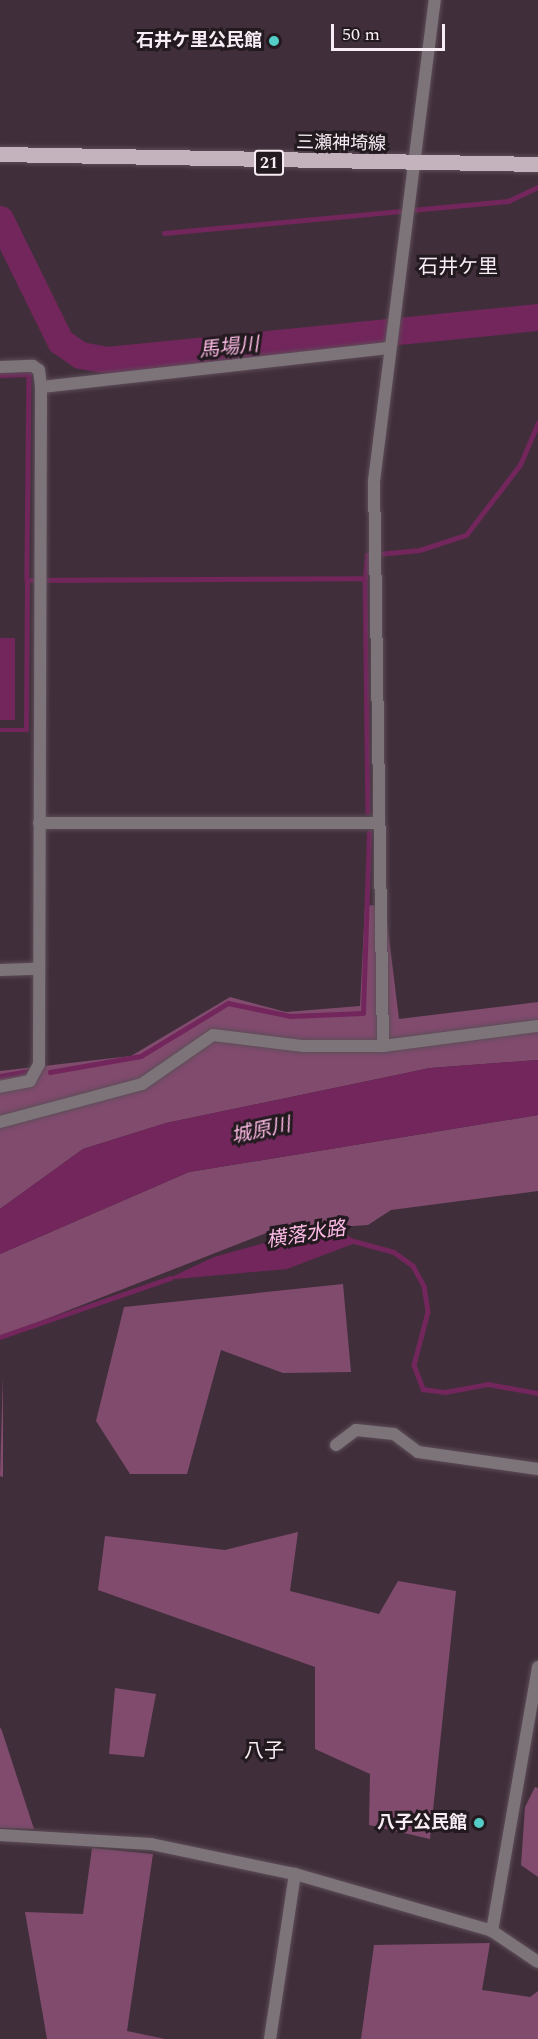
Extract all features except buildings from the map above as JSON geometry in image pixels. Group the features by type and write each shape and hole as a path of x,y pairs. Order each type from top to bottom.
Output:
{"main road":[{"name":"三瀬神埼線","path":"0,154 413,165 538,164"}],"street":[{"path":"383,1046 374,481 387,348 435,0"},
{"path":"41,387 387,348"},
{"path":"0,367 33,366 39,370 41,387 36,1075 0,1087"},
{"path":"39,823 379,823"},
{"path":"0,970 37,969"},
{"path":"0,1122 142,1084 213,1035 303,1046 383,1046 538,1026"},
{"path":"336,1445 356,1430 393,1434 418,1452 538,1469"},
{"path":"492,1931 538,1667"},
{"path":"0,1835 151,1844 296,1874 492,1931 538,1962"},
{"path":"270,2039 296,1874"}],"shaded area":[{"path":"365,905 385,906 399,1019 538,1002 538,1060 430,1068 166,1123 83,1149 0,1209 0,1071 131,1056 230,997 286,1012 360,1006"},
{"path":"538,1115 538,1191 391,1210 368,1225 269,1232 0,1337 0,1254 189,1172"},
{"path":"343,1284 351,1372 283,1373 221,1350 187,1474 130,1474 96,1421 124,1307"},
{"path":"3,1376 3,1477 0,1476"},
{"path":"298,1532 290,1591 379,1614 398,1581 456,1591 430,1839 369,1825 370,1774 315,1749 315,1667 98,1590 105,1536 225,1550"},
{"path":"115,1688 156,1694 144,1757 109,1754"},
{"path":"0,1727 2,1731 34,1829 0,1828"},
{"path":"535,1787 538,1788 538,1877 521,1865 525,1807"},
{"path":"92,1848 153,1854 127,2031 165,2039 47,2039 25,1912 83,1914"},
{"path":"490,1943 482,1990 530,1997 538,1991 538,2039 361,2039 374,1945"}],"water":[{"path":"0,638 15,638 15,720 0,720"},
{"name":"城原川","path":"538,1060 538,1115 189,1172 0,1254 0,1209 83,1149 166,1123 430,1068"},
{"path":"347,1235 358,1242 287,1269 165,1280 214,1257 279,1239"}],"waterway":[{"path":"164,233 508,201 538,187"},
{"name":"馬場川","path":"0,219 60,341 80,355 107,360 538,317"},
{"path":"0,375 29,374 27,580"},
{"path":"0,730 26,730 27,580 365,578 367,555 420,550 466,535 520,465 538,423"},
{"path":"365,578 368,812"},
{"path":"50,1072 141,1056 228,1003 291,1016 363,1013 369,833"},
{"path":"0,1076 29,1071"},
{"name":"横落水路","path":"354,1241 394,1252 413,1266 424,1286 428,1312 414,1365 423,1389 445,1392 488,1384 538,1393"},
{"name":"横落水路","path":"0,1337 170,1278"}],"place":[{"name":"石井ケ里公民館","path":"274,41"},
{"name":"八子公民館","path":"479,1823"}],"district":[{"name":"石井ケ里","path":"458,267"},
{"name":"八子","path":"264,1751"}]}
